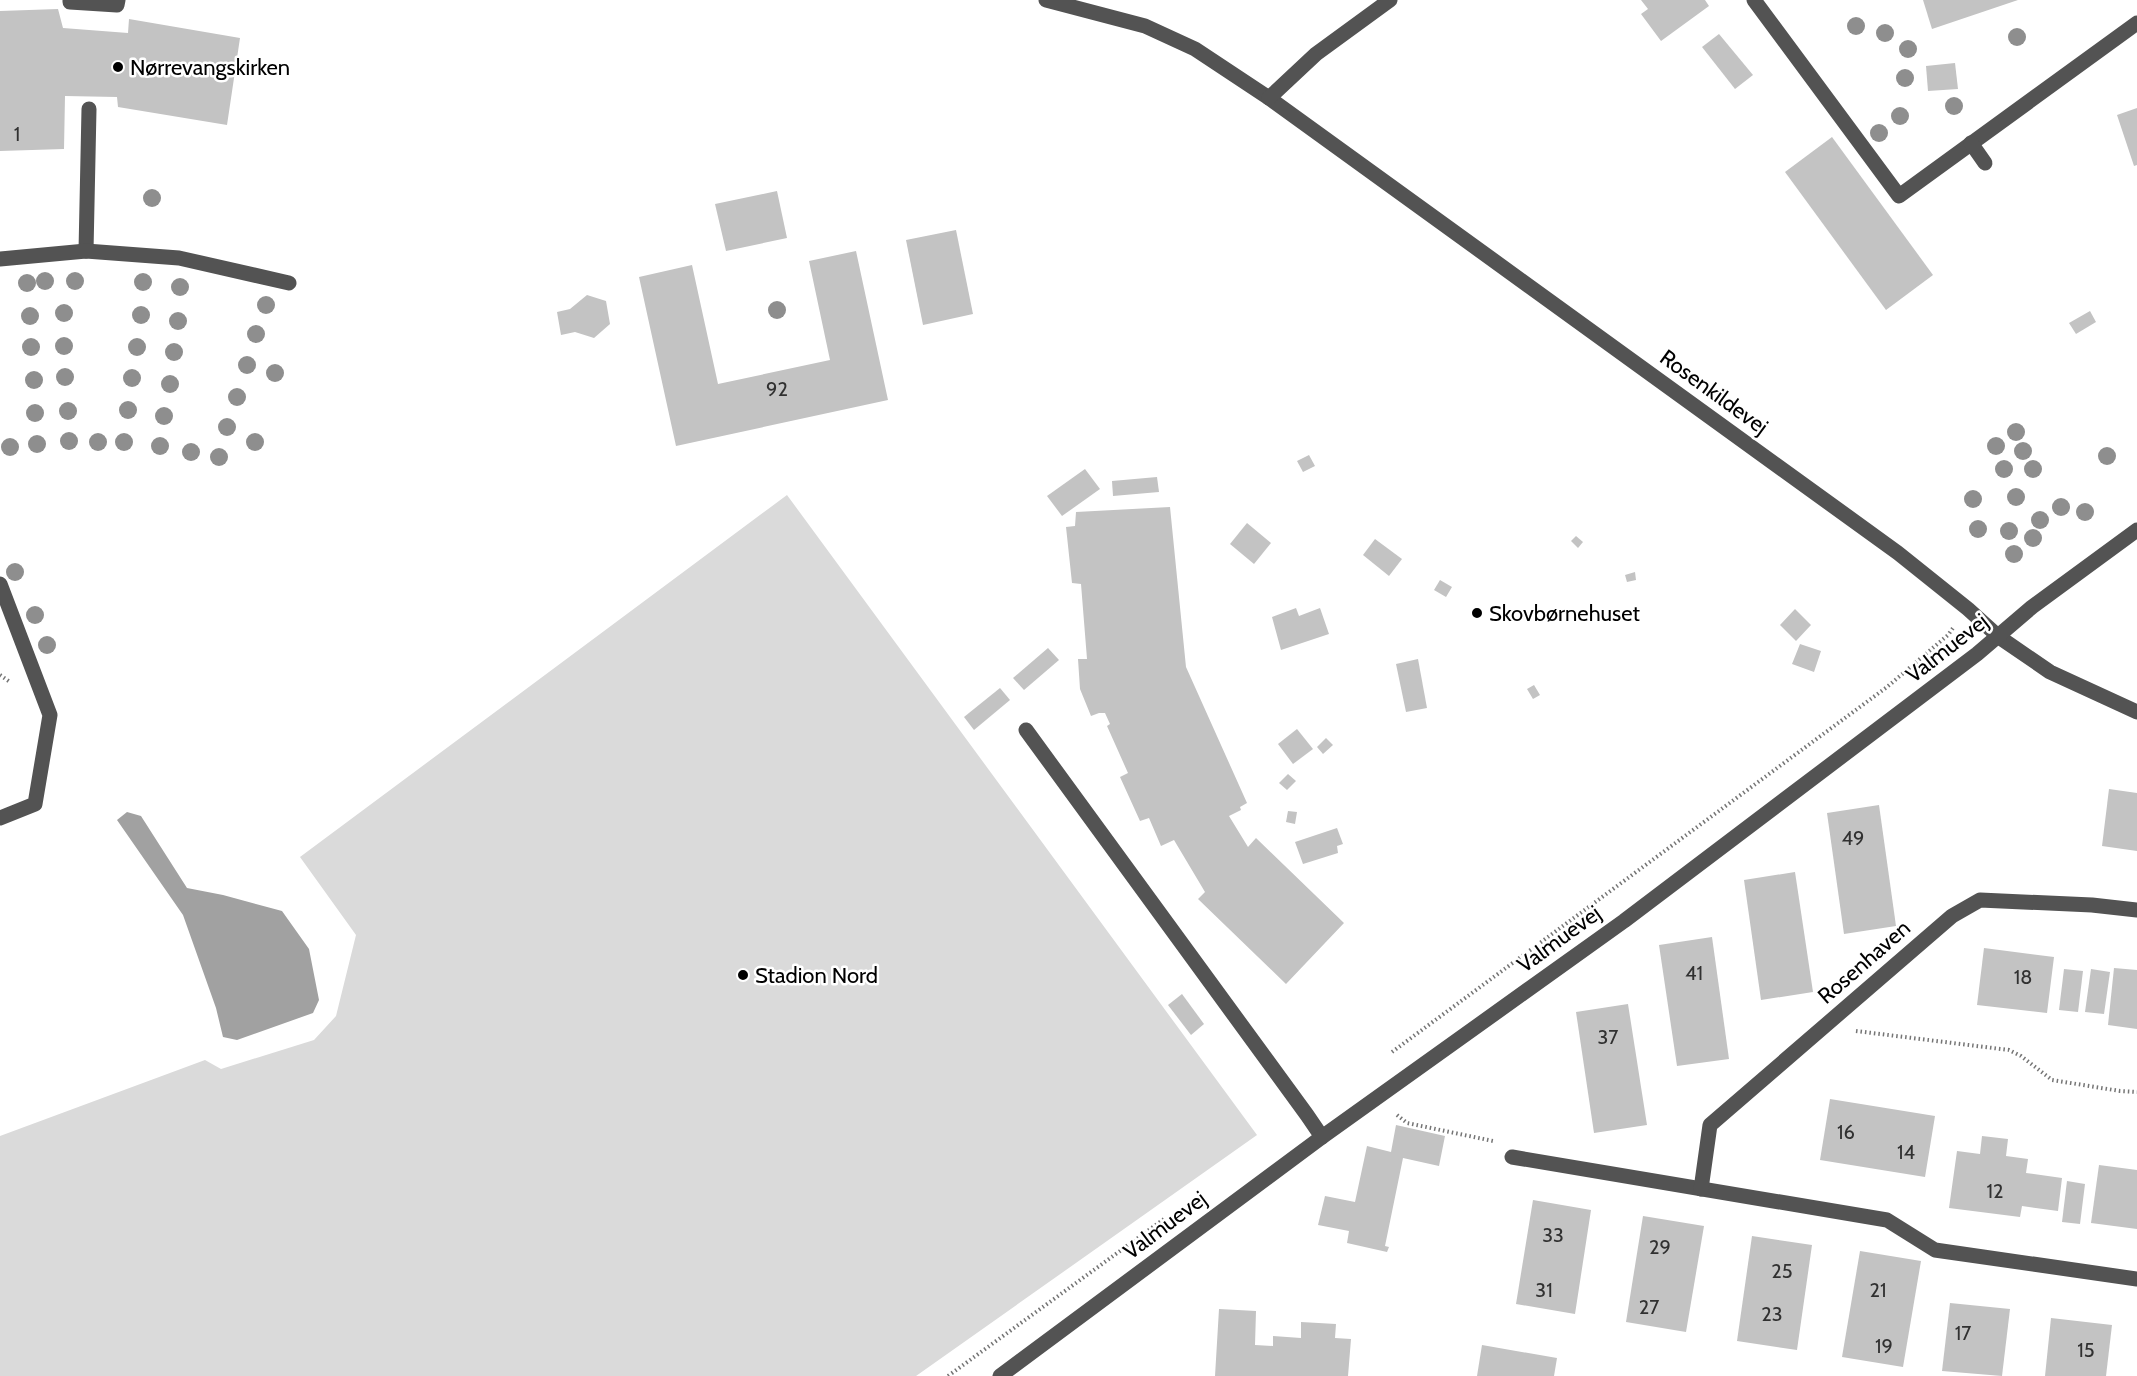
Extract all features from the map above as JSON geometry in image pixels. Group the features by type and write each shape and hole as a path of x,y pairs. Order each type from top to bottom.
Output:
{"street":[{"path":"70,0 70,2 117,5 118,0"},
{"name":"Rosenkildevej","path":"1046,0 1145,26 1195,49 1269,98 1898,553 1999,637 2050,672 2137,712"},
{"path":"1269,98 1316,54 1390,0"},
{"path":"1754,0 1899,196 2137,23"},
{"path":"86,251 89,109"},
{"path":"1971,143 1985,163"},
{"path":"0,259 86,251 179,258 289,283"},
{"name":"Valmuevej","path":"1000,1376 1322,1137 1624,921 2137,530"},
{"path":"0,584 50,715 35,804 0,818"},
{"path":"1026,730 1322,1137"},
{"name":"Rosenhaven","path":"1701,1189 1710,1125 1952,916 1980,900 2092,904 2137,910"},
{"path":"1512,1157 1887,1220 1935,1250 2137,1279"}],"path":[{"path":"1383,1059 1887,687 1948,634 1968,609"},
{"path":"1831,1020 1847,1030 2009,1050 2021,1056 2052,1080 2137,1092"},
{"path":"1375,1099 1407,1123 1510,1144 1512,1157"},
{"path":"948,1376 1172,1214"}],"shaded area":[{"name":"Stadion Nord","path":"787,495 1257,1135 916,1376 0,1376 0,1136 205,1060 221,1069 314,1040 336,1016 356,935 300,857"},
{"path":"127,812 141,816 187,888 282,911 309,949 319,1000 313,1013 237,1040 223,1037 216,1008 183,915 117,820"}],"building":[{"path":"1641,0 1705,0 1709,6 1661,41 1641,14 1648,9"},
{"path":"1923,0 2018,0 1932,29"},
{"name":"Nørrevangskirken","path":"58,9 63,28 128,33 129,19 240,38 227,125 118,107 117,97 65,96 64,149 0,151 0,11"},
{"path":"1719,34 1753,75 1735,89 1702,47"},
{"path":"1955,63 1958,89 1928,91 1926,66"},
{"path":"2137,108 2137,165 2134,166 2117,115"},
{"path":"1832,137 1933,275 1886,310 1785,172"},
{"path":"777,191 787,238 726,251 715,204"},
{"path":"956,230 973,314 923,325 906,240"},
{"path":"856,251 888,400 676,446 639,277 692,265 718,384 830,360 809,261"},
{"path":"587,295 606,301 610,324 594,338 575,332 561,335 557,312 570,309"},
{"path":"2090,311 2096,322 2076,334 2069,323"},
{"path":"1309,455 1315,466 1303,472 1297,461"},
{"path":"1085,469 1100,489 1062,516 1047,496"},
{"path":"1157,477 1159,492 1113,496 1112,481"},
{"path":"1170,507 1186,667 1247,803 1240,807 1241,810 1229,816 1248,847 1256,838 1344,923 1286,984 1198,899 1205,892 1174,840 1161,846 1149,818 1140,821 1120,777 1128,773 1107,726 1110,724 1105,713 1091,716 1080,689 1078,659 1087,659 1081,584 1072,583 1066,527 1075,526 1076,512"},
{"path":"1247,523 1271,543 1254,564 1230,544"},
{"path":"1576,536 1583,542 1578,548 1571,541"},
{"path":"1375,539 1402,559 1389,576 1363,555"},
{"path":"1635,572 1636,580 1627,582 1625,575"},
{"path":"1440,580 1452,587 1446,597 1434,590"},
{"path":"1296,608 1299,616 1320,608 1329,634 1281,650 1272,617"},
{"path":"1795,609 1811,625 1796,641 1780,625"},
{"path":"1800,644 1821,651 1814,672 1792,664"},
{"path":"1048,648 1059,660 1024,690 1013,678"},
{"path":"1418,659 1427,708 1406,712 1396,664"},
{"path":"1534,685 1540,695 1533,699 1527,689"},
{"path":"1000,688 1010,700 974,730 964,717"},
{"path":"1297,729 1313,749 1293,764 1278,744"},
{"path":"1326,738 1333,745 1323,754 1317,747"},
{"path":"1288,774 1296,781 1287,790 1279,783"},
{"path":"2109,789 2137,793 2137,851 2102,846"},
{"path":"1879,805 1896,926 1844,934 1827,813"},
{"path":"1288,811 1297,812 1295,824 1286,822"},
{"path":"1337,828 1343,844 1337,846 1338,853 1303,864 1295,842"},
{"path":"1795,872 1813,992 1761,1000 1744,880"},
{"path":"1712,937 1729,1059 1677,1066 1659,945"},
{"path":"1984,948 2054,957 2047,1013 1977,1005"},
{"path":"2114,968 2137,970 2137,1029 2108,1025"},
{"path":"2064,969 2083,971 2078,1012 2059,1010"},
{"path":"2091,969 2110,972 2104,1014 2085,1012"},
{"path":"1182,994 1204,1024 1191,1035 1168,1005"},
{"path":"1628,1004 1647,1125 1594,1133 1576,1012"},
{"path":"1830,1099 1935,1116 1925,1177 1820,1160"},
{"path":"1396,1125 1445,1136 1439,1166 1403,1158 1385,1246 1389,1247 1387,1252 1347,1243 1349,1231 1318,1225 1325,1196 1355,1202 1367,1146 1391,1152"},
{"path":"1982,1136 2008,1139 2006,1156 2028,1159 2026,1173 2062,1178 2058,1211 2022,1206 2020,1217 1949,1208 1957,1151 1980,1154"},
{"path":"2099,1165 2137,1170 2137,1229 2091,1223"},
{"path":"2067,1181 2085,1184 2080,1224 2062,1222"},
{"path":"1533,1200 1591,1210 1575,1314 1516,1304"},
{"path":"1643,1216 1704,1226 1686,1332 1626,1322"},
{"path":"1752,1236 1812,1245 1797,1350 1737,1341"},
{"path":"1860,1251 1921,1261 1903,1367 1842,1357"},
{"path":"1950,1303 2010,1309 2002,1376 1942,1371"},
{"path":"1219,1309 1256,1311 1255,1345 1273,1346 1273,1336 1301,1338 1301,1322 1336,1324 1335,1338 1351,1339 1348,1376 1215,1376"},
{"path":"2051,1318 2112,1325 2106,1376 2045,1376"},
{"path":"1482,1345 1557,1358 1554,1376 1477,1376"}],"place":[{"name":"Nørrevangskirken","path":"118,67"},
{"name":"Skovbørnehuset","path":"1477,613"},
{"name":"Stadion Nord","path":"743,975"}]}
